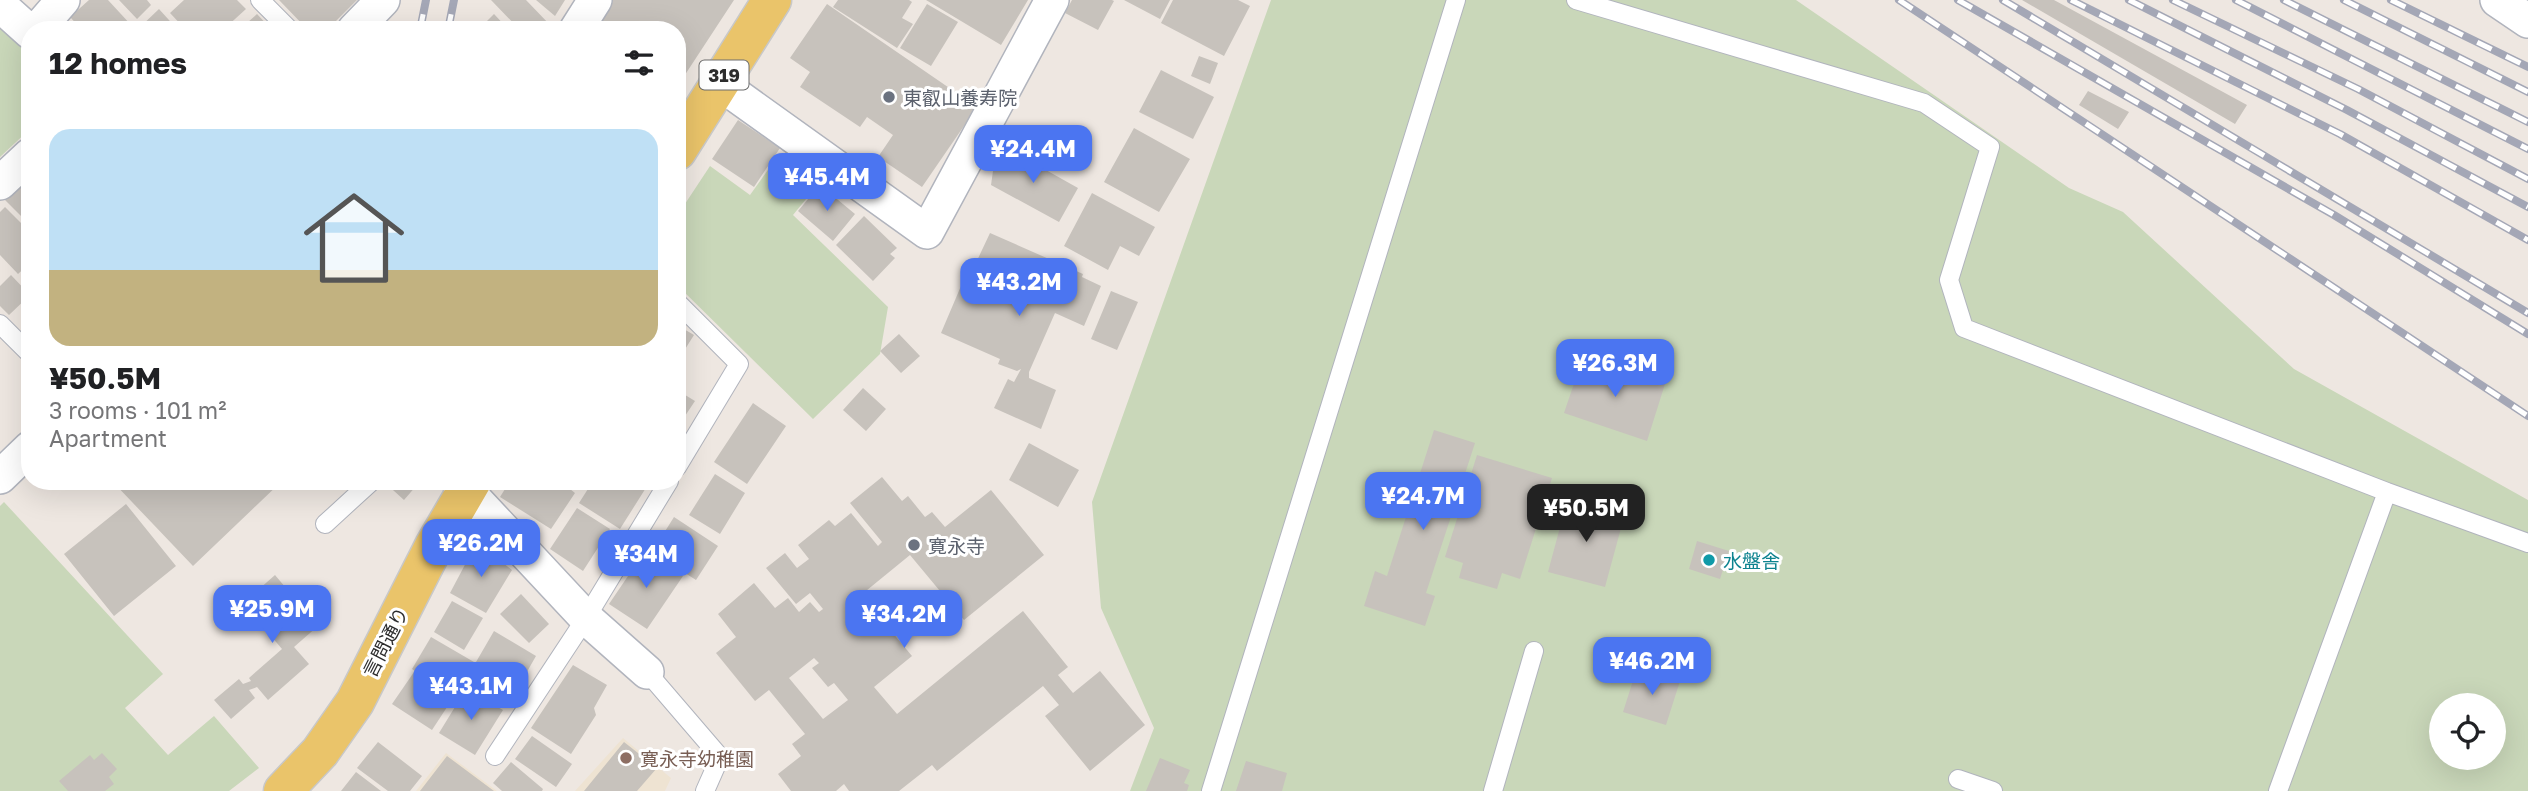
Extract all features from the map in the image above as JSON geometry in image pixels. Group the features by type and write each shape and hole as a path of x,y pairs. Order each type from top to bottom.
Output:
{"main road":[{"name":"319","path":"686,136 772,0"},
{"name":"言問通り","path":"283,791 326,745 355,702 462,490"}],"street":[{"path":"45,21 63,0"},
{"path":"363,21 383,0"},
{"path":"582,21 595,0"},
{"path":"719,83 927,232 1052,0"},
{"path":"2497,0 2528,21"},
{"path":"0,5 21,24"},
{"path":"0,183 21,163"},
{"path":"0,477 21,457"},
{"path":"470,490 586,618 647,673"}],"lane":[{"path":"260,0 281,21"},
{"path":"1211,791 1456,0"},
{"path":"1576,0 1924,103 1990,147 1949,280 1964,328 2387,492 2528,543"},
{"path":"686,311 739,364 686,452"},
{"path":"0,324 21,345"},
{"path":"325,524 362,490"},
{"path":"495,756 586,618 664,490"},
{"path":"2278,791 2387,492"},
{"path":"1493,791 1534,651"},
{"path":"647,673 720,757 705,791"},
{"path":"1958,779 1993,791"}],"shaded area":[{"name":"寛永寺幼稚園","path":"623,738 671,778 665,791 575,791"},
{"path":"446,753 497,791 416,791"}],"green space":[{"path":"1271,0 1796,0 2069,188 2123,212 2294,369 2528,500 2528,791 1130,791 1154,728 1101,608 1092,502"},
{"path":"0,19 21,39 21,137 0,157"},
{"path":"780,153 820,182 793,215 888,307 880,354 813,419 686,294 686,202 710,166 750,195"},
{"path":"4,502 163,674 125,708 168,755 214,716 259,768 229,791 0,791 0,506"}],"building":[{"path":"89,0 108,0 127,21 74,21 70,17"},
{"path":"119,0 147,0 151,5 137,19"},
{"path":"184,0 237,0 246,9 233,21 178,21 170,13"},
{"path":"279,0 357,0 336,21 299,21"},
{"path":"491,0 526,0 546,21 511,21"},
{"path":"536,0 565,0 555,16"},
{"path":"612,0 734,0 686,73 686,21 599,21"},
{"path":"838,0 909,0 912,2 902,18 913,24 897,48 833,7"},
{"path":"926,0 1028,0 1001,45"},
{"path":"1072,0 1114,1 1098,30 1065,13"},
{"path":"1124,0 1170,0 1160,19"},
{"path":"1173,0 1238,0 1250,6 1224,56 1161,23"},
{"path":"2022,0 2054,0 2247,105 2235,124"},
{"name":"東叡山養寿院","path":"827,4 977,107 922,187 878,157 893,135 867,117 860,127 800,87 810,72 790,58"},
{"path":"927,4 958,22 931,66 900,48"},
{"path":"159,9 170,21 146,21"},
{"path":"257,14 264,21 249,21"},
{"path":"494,14 501,21 487,21"},
{"path":"1199,56 1218,63 1210,84 1191,76"},
{"path":"1161,70 1214,97 1193,139 1139,112"},
{"path":"2088,91 2129,112 2118,129 2079,105"},
{"path":"738,120 780,148 754,187 712,159"},
{"path":"1134,128 1190,159 1159,212 1104,182"},
{"path":"1010,150 1078,188 1059,222 991,185 994,164"},
{"path":"21,181 21,216 3,198"},
{"path":"820,185 855,214 833,241 798,211"},
{"path":"1092,193 1155,227 1139,256 1120,246 1108,270 1064,246"},
{"path":"5,207 21,223 21,271 18,274 0,255 0,212"},
{"path":"864,216 897,248 890,254 895,258 873,281 836,245"},
{"path":"990,233 1083,274 1082,277 1101,286 1084,326 1055,313 1029,372 1029,378 1056,390 1041,429 994,408 1008,379 1014,382 1021,369 1017,371 998,364 1000,359 941,333 961,286 979,294 983,284 977,282 982,270 974,267"},
{"path":"11,275 21,286 21,304 9,315 0,306 0,286"},
{"path":"1111,291 1138,302 1117,350 1091,339"},
{"path":"686,330 694,335 686,348"},
{"path":"899,334 920,356 901,373 880,351"},
{"path":"1583,357 1665,384 1647,441 1564,413"},
{"path":"863,388 886,409 866,431 843,410"},
{"path":"686,396 695,401 686,414"},
{"path":"753,403 786,426 747,484 714,462"},
{"path":"1434,430 1475,443 1426,593 1435,596 1425,626 1364,606 1375,571 1387,576"},
{"path":"1029,443 1079,470 1058,507 1009,480"},
{"path":"1477,455 1552,478 1520,579 1502,573 1497,589 1459,578 1463,563 1445,557"},
{"path":"715,474 745,493 720,534 689,515"},
{"path":"882,477 902,501 908,496 925,517 932,512 945,527 991,490 1044,555 964,620 910,555 861,595 912,656 874,687 897,714 1023,611 1068,667 1058,675 1073,693 1100,671 1145,725 1090,771 1045,716 1059,705 1043,686 937,771 932,765 899,791 849,791 844,784 836,791 791,791 778,774 801,756 792,744 805,734 769,690 755,701 716,653 736,637 718,614 754,583 775,608 788,598 799,612 810,602 819,612 823,609 810,593 796,604 766,568 785,553 797,568 809,559 798,545 829,520 835,526 851,513 878,546 882,542 850,503","holes":["814,658 819,663 812,668 828,687 834,683 848,700 823,719 789,678"]},
{"path":"121,490 273,490 193,566"},
{"path":"393,490 413,490 404,500"},
{"path":"504,490 571,490 575,493 551,529 500,497"},
{"path":"587,490 645,490 620,529 579,503"},
{"path":"1567,501 1624,517 1605,587 1548,572"},
{"path":"126,504 176,566 114,616 64,554"},
{"path":"577,508 610,529 583,571 550,549"},
{"path":"674,517 718,546 696,580 652,552"},
{"name":"水盤舎","path":"1697,541 1729,551 1720,579 1689,569"},
{"path":"477,542 512,570 486,613 450,593"},
{"path":"645,551 683,576 647,629 609,604"},
{"path":"275,575 318,626 294,647 309,664 268,700 257,687 249,690 255,698 231,719 214,700 239,679 243,684 251,681 249,678 282,649 243,603"},
{"path":"521,594 549,624 529,643 500,614"},
{"path":"452,601 483,618 464,650 434,632"},
{"path":"494,631 536,656 508,705 465,681"},
{"path":"431,637 474,662 454,695 412,669"},
{"path":"573,665 607,685 594,708 596,715 571,754 531,728"},
{"path":"1637,668 1680,681 1666,725 1623,712"},
{"path":"414,672 453,698 432,730 392,704"},
{"path":"466,689 503,710 475,755 439,733"},
{"path":"532,736 572,764 556,787 515,759"},
{"path":"378,742 422,776 410,791 388,791 357,768"},
{"name":"寛永寺幼稚園","path":"624,742 657,768 637,791 584,791"},
{"path":"102,753 117,769 109,777 114,784 105,791 68,791 59,781 90,755 94,760"},
{"path":"447,756 494,791 420,791"},
{"path":"1160,758 1190,770 1184,783 1189,785 1187,791 1146,791"},
{"path":"1246,761 1287,773 1282,791 1236,791"},
{"path":"511,762 543,789 542,791 502,791 493,783"},
{"path":"356,772 381,791 341,791"}],"railway":[{"path":"422,21 426,0"},
{"path":"450,21 454,0"},
{"path":"1899,0 2528,416"},
{"path":"1958,0 2334,215 2528,334"},
{"path":"2003,0 2528,313"},
{"path":"2071,0 2340,134 2528,240"},
{"path":"2129,0 2347,110 2528,207"},
{"path":"2173,0 2358,89 2528,179"},
{"path":"2236,0 2528,149"},
{"path":"2284,0 2528,122"},
{"path":"2344,0 2528,92"},
{"path":"2391,0 2528,67"}],"place":[{"name":"東叡山養寿院","path":"889,97"},
{"name":"寛永寺","path":"914,545"},
{"name":"水盤舎","path":"1709,560"},
{"name":"寛永寺幼稚園","path":"626,758"}]}
